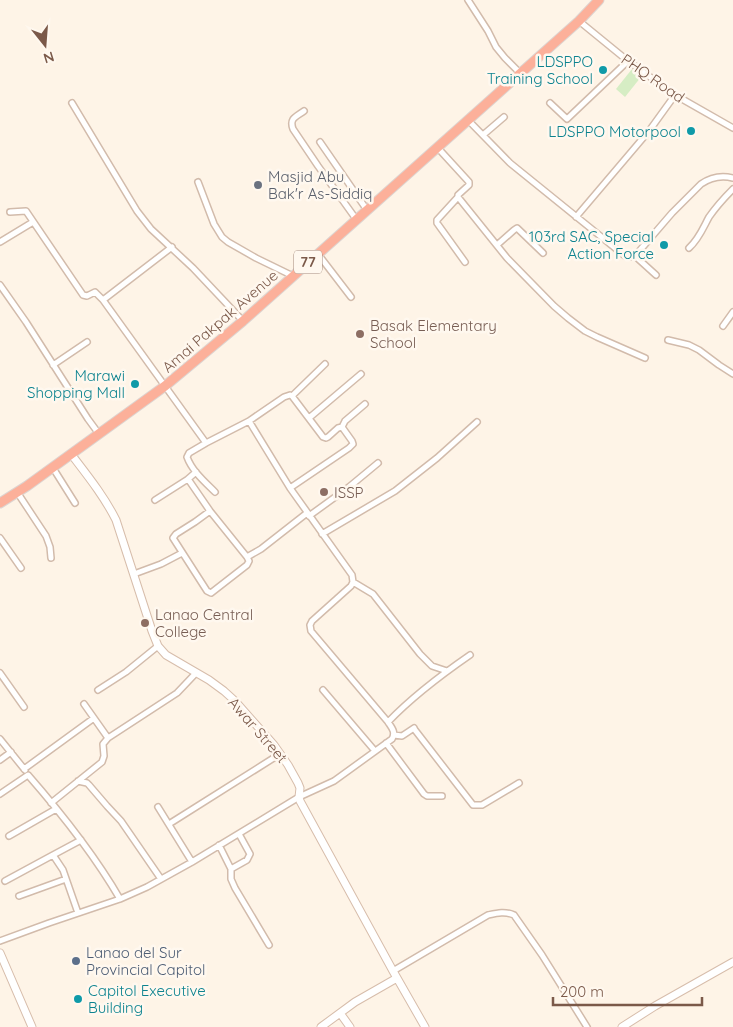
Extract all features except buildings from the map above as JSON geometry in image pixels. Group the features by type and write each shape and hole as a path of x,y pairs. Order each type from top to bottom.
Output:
{"highway":[{"name":"Amai Pakpak Avenue","path":"0,503 166,386 243,321 579,22 599,0"}],"street":[{"path":"468,0 496,47 520,74"},
{"name":"PHQ Road","path":"579,22 628,62 675,95 733,128"},
{"path":"550,103 568,119 628,62"},
{"path":"576,217 649,131 675,95"},
{"path":"72,103 137,211 156,234 243,321"},
{"path":"304,111 293,119 293,129 356,219"},
{"path":"483,135 504,117"},
{"path":"468,120 510,163 625,256 635,256 672,213 706,180 719,176 733,178"},
{"path":"320,142 367,210"},
{"path":"437,147 469,182 469,185 458,194 458,197 437,220 437,224 465,262"},
{"path":"198,182 214,224 222,237 249,254 293,276"},
{"path":"690,248 716,207 733,189"},
{"path":"458,197 507,258 568,318 597,338 645,358"},
{"path":"10,212 26,211 83,295 87,296 95,292 103,300 206,443"},
{"path":"0,242 33,222"},
{"path":"497,245 517,228 543,253"},
{"path":"103,300 172,248"},
{"path":"318,254 351,296"},
{"path":"635,256 656,275"},
{"path":"0,285 99,434"},
{"path":"724,326 733,312"},
{"path":"668,340 699,350 733,374"},
{"path":"53,364 87,342"},
{"path":"215,492 196,472 188,461 188,456 206,443 249,421 284,397 292,396 325,364"},
{"path":"309,418 361,374"},
{"path":"292,396 324,438 342,427 345,421 365,404"},
{"path":"0,941 120,899 147,887 299,797 334,781 392,739 394,735 388,722 311,631 312,621 352,586 352,575 290,488 249,421"},
{"path":"322,534 395,491 437,458 476,422"},
{"path":"290,488 353,444 342,427"},
{"name":"Awar Street","path":"71,454 111,510 158,646 166,655 209,680 235,701 288,765 300,788 299,797 324,845 425,1027"},
{"path":"247,557 349,487 378,463"},
{"path":"52,468 75,503"},
{"path":"155,500 196,472"},
{"path":"188,479 210,511 247,557 248,561 247,565 211,593 207,591 174,540 174,536 210,511"},
{"path":"17,492 46,536 51,558"},
{"path":"0,538 21,568"},
{"path":"134,574 182,553"},
{"path":"353,582 373,594 420,654 432,666 446,671"},
{"path":"98,690 126,672 158,646"},
{"path":"388,722 412,698 446,671 470,656"},
{"path":"51,803 102,762 104,756 103,744 108,738 177,693 196,673"},
{"path":"0,674 24,707"},
{"path":"323,690 375,751"},
{"path":"84,704 108,738"},
{"path":"24,769 94,718"},
{"path":"394,735 402,736 414,728 473,805 482,805 519,783"},
{"path":"0,739 81,840 120,899"},
{"path":"386,743 424,794 427,796 442,796"},
{"path":"0,760 11,752"},
{"path":"168,824 280,754"},
{"path":"0,794 28,775"},
{"path":"78,781 90,785 106,806 121,821 161,879"},
{"path":"158,807 192,862"},
{"path":"9,836 56,809"},
{"path":"231,869 247,860 250,854 238,834"},
{"path":"5,881 81,840"},
{"path":"219,846 231,869 231,879 234,888 269,945"},
{"path":"53,855 66,879 78,913"},
{"path":"19,896 66,879"},
{"path":"393,971 488,916 508,912 514,915 542,955 587,1027"},
{"path":"0,953 32,1027"},
{"path":"622,1027 733,962"},
{"path":"321,1027 364,996 397,978"},
{"path":"340,1013 350,1027"}],"green space":[{"path":"632,69 641,77 625,97 616,89"}],"place":[{"name":"LDSPPO Training School","path":"603,70"},
{"name":"LDSPPO Motorpool","path":"691,131"},
{"name":"Masjid Abu Bak'r As-Siddiq","path":"258,185"},
{"name":"103rd SAC, Special Action Force","path":"664,245"},
{"name":"Basak Elementary School","path":"360,334"},
{"name":"Marawi Shopping Mall","path":"135,384"},
{"name":"ISSP","path":"324,492"},
{"name":"Lanao Central College","path":"145,623"},
{"name":"Lanao del Sur Provincial Capitol","path":"76,961"},
{"name":"Capitol Executive Building","path":"78,999"}]}
